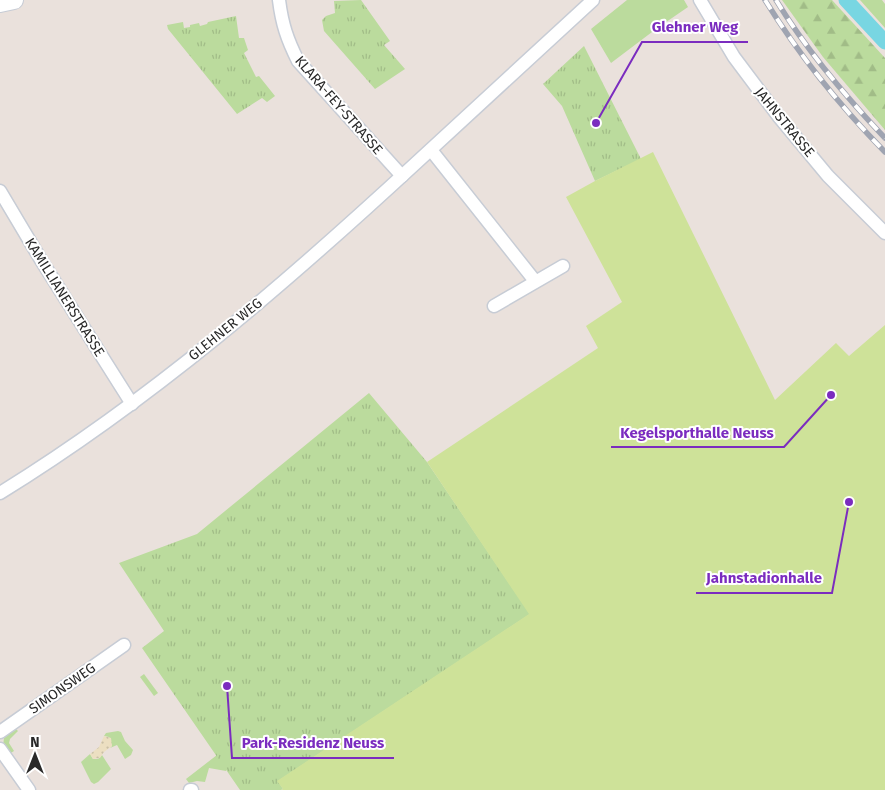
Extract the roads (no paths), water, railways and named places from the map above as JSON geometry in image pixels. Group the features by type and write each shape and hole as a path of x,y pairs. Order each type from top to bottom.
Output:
{"main road":[{"path":"0,3 14,0"}],"street":[{"name":"KLARA-FEY-STRASSE","path":"279,0 282,24 288,42 298,61 402,176"},
{"name":"GLEHNER WEG","path":"2,488 132,404 306,262 431,150 592,0"},
{"name":"JAHNSTRASSE","path":"700,0 734,57 779,117 828,176 885,233"},
{"path":"431,150 535,281"},
{"name":"KAMILLIANERSTRASSE","path":"0,191 132,404"},
{"path":"494,306 563,266"},
{"name":"SIMONSWEG","path":"0,732 124,645"},
{"path":"0,750 29,790"}],"waterway":[{"path":"846,0 885,42"}],"railway":[{"path":"765,0 821,79 852,117 885,152"},
{"path":"776,0 827,72 885,138"}],"place":[{"name":"Glehner Weg","path":"596,123"},
{"name":"Kegelsporthalle Neuss","path":"831,395"},
{"name":"Jahnstadionhalle","path":"849,502"},
{"name":"Park-Residenz Neuss","path":"227,686"}]}
